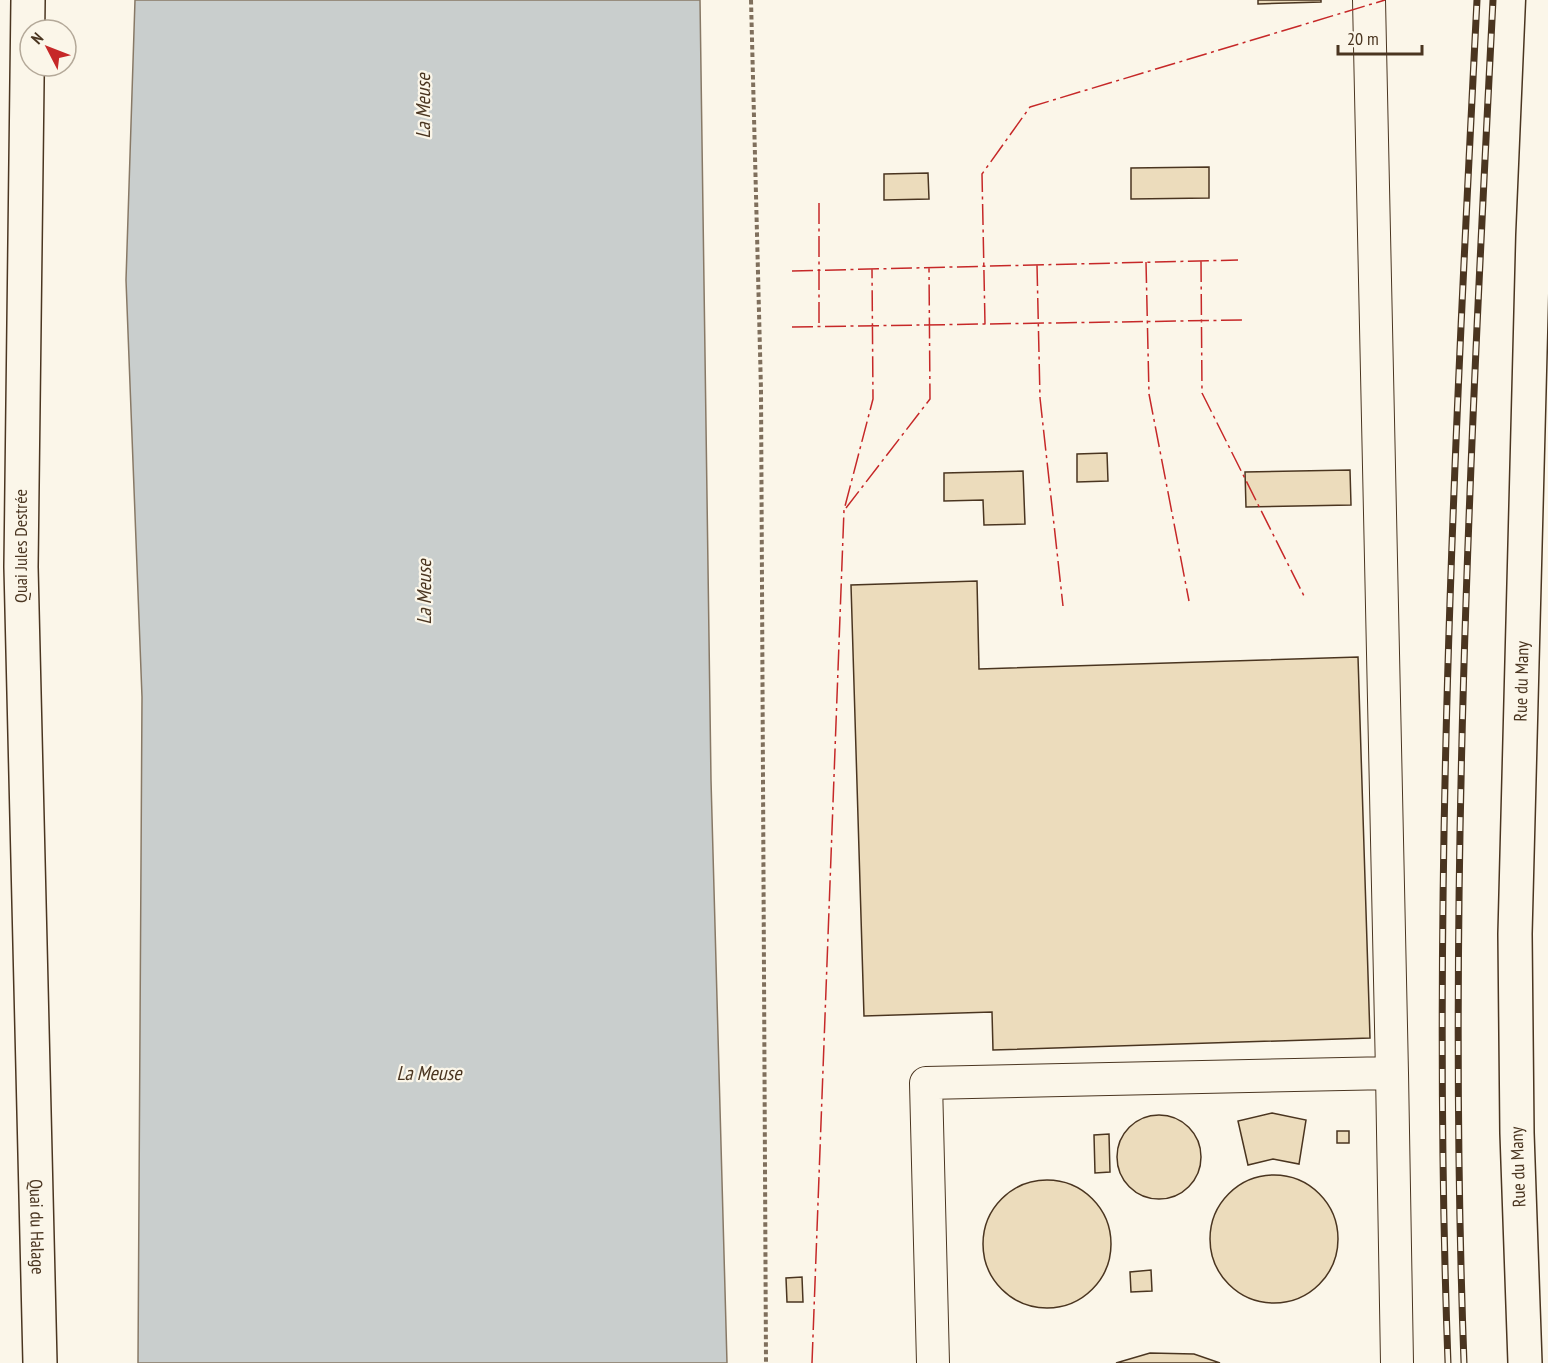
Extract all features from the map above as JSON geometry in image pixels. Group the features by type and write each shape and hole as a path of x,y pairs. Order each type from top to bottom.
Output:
{"main road":[{"name":"Quai Jules Destrée","path":"28,0 21,567 34,1092"},
{"name":"Rue du Many","path":"1525,1363 1517,1133 1515,934 1533,235 1544,0"},
{"name":"Quai du Halage","path":"34,1092 40,1363"}],"lane":[{"path":"1369,0 1397,1363"},
{"path":"933,1363 926,1083 1392,1072"}],"path":[{"path":"751,0 761,402 766,1363"}],"water":[{"name":"La Meuse","path":"135,0 700,0 711,780 727,1363 138,1363 142,697 126,280"}],"building":[{"path":"1258,0 1321,0 1321,2 1258,4"},
{"path":"1209,167 1209,198 1131,199 1131,168"},
{"path":"928,173 929,199 884,200 884,174"},
{"path":"1107,453 1108,481 1077,482 1077,454"},
{"path":"1350,470 1351,505 1246,507 1245,472"},
{"path":"1023,471 1025,524 984,525 983,500 944,501 944,473"},
{"path":"977,581 979,669 1358,657 1370,1038 993,1050 992,1012 864,1016 851,585"},
{"path":"1272,1113 1306,1120 1299,1164 1273,1159 1248,1165 1238,1121"},
{"path":"1151,1115 1167,1115 1183,1122 1194,1133 1201,1149 1198,1173 1189,1187 1167,1199 1151,1199 1135,1192 1124,1181 1117,1165 1117,1149 1124,1133 1135,1122"},
{"path":"1337,1131 1349,1131 1349,1143 1337,1143"},
{"path":"1109,1134 1110,1172 1095,1173 1094,1135"},
{"path":"1274,1175 1299,1180 1319,1194 1333,1214 1338,1239 1333,1264 1319,1284 1299,1298 1274,1303 1249,1298 1229,1284 1215,1264 1210,1239 1215,1214 1229,1194 1249,1180"},
{"path":"1047,1180 1072,1185 1092,1199 1106,1219 1111,1244 1106,1269 1092,1289 1072,1303 1047,1308 1022,1303 1002,1289 988,1269 983,1244 988,1219 1002,1199 1022,1185"},
{"path":"1151,1270 1152,1291 1131,1292 1130,1272"},
{"path":"802,1277 803,1302 787,1302 786,1278"},
{"path":"1150,1353 1194,1354 1220,1363 1116,1363"}],"railway":[{"path":"1448,1363 1443,1192 1444,851 1453,511 1477,0"},
{"path":"1464,1363 1459,1193 1460,852 1469,511 1493,0"}],"power":[{"path":"985,324 982,174 1030,107 1385,0"},
{"path":"819,203 819,326"},
{"path":"792,271 1238,260"},
{"path":"1201,261 1202,393 1305,598"},
{"path":"1146,262 1149,394 1189,601"},
{"path":"1037,265 1040,398 1063,606"},
{"path":"846,508 930,399 929,268"},
{"path":"812,1363 844,510 873,399 872,269"},
{"path":"792,327 1244,320"}]}
